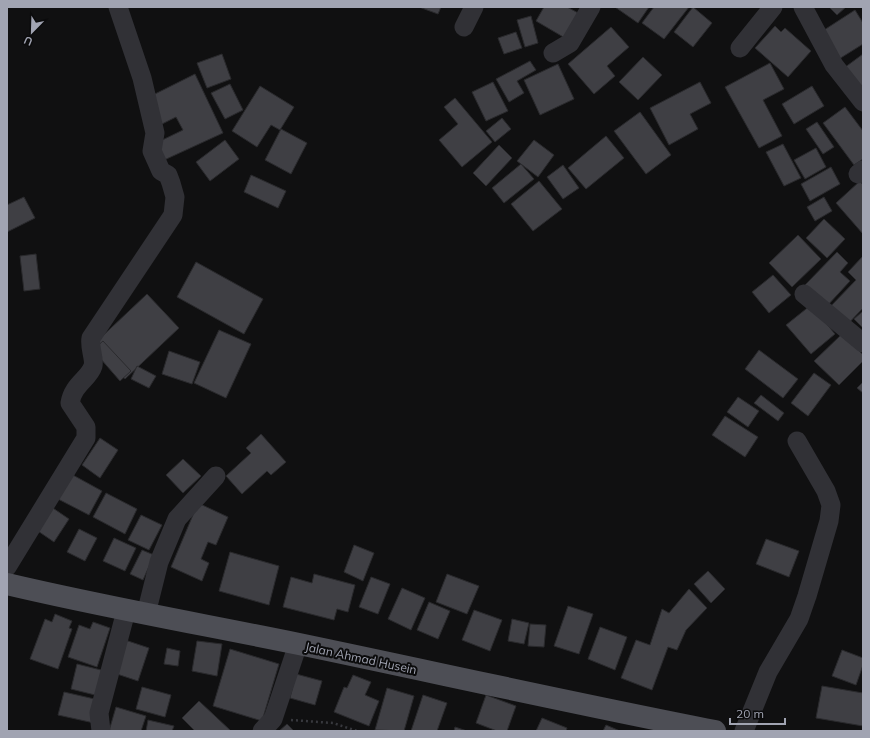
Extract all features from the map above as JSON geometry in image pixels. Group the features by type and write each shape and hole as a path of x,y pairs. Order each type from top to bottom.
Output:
{"main road":[{"name":"Jalan Ahmad Husein","path":"7,584 136,613 298,644 549,698 715,731"}],"street":[{"path":"7,567 86,438 86,427 70,403 73,392 93,367 90,347 91,338 172,215 175,197 168,175 161,170 152,150 155,133 142,78 118,7"},
{"path":"464,27 474,7"},
{"path":"553,53 570,43 591,7"},
{"path":"740,48 773,7"},
{"path":"803,7 834,65 863,102"},
{"path":"804,294 863,343"},
{"path":"744,731 768,672 799,619 829,521 831,505 826,491 797,441"},
{"path":"101,731 99,713 136,613 177,519 216,476"},
{"path":"268,725 298,644"}],"path":[{"path":"268,725 332,723 357,731"}],"building":[{"path":"419,7 441,7 438,14"},
{"path":"544,7 567,7 580,14 565,38 536,21"},
{"path":"615,7 649,7 638,23"},
{"path":"654,7 689,7 664,39 642,23"},
{"path":"693,7 712,23 693,47 674,32"},
{"path":"829,7 846,7 837,15"},
{"path":"855,10 863,23 863,44 839,59 821,32"},
{"path":"531,16 538,43 525,47 517,20"},
{"path":"775,26 781,32 785,28 811,51 788,77 755,48"},
{"path":"611,27 629,47 607,66 615,76 594,94 568,64"},
{"path":"516,32 522,48 504,54 498,38"},
{"path":"222,54 231,79 207,88 197,63"},
{"path":"863,54 863,93 844,68"},
{"path":"643,57 662,75 638,100 619,82"},
{"path":"530,61 536,70 517,81 524,93 509,102 496,79"},
{"path":"770,63 784,89 763,100 782,136 759,148 725,87"},
{"path":"558,64 574,99 540,115 524,80"},
{"path":"195,74 223,133 162,161 154,144 183,130 176,117 160,125 153,95"},
{"path":"493,82 508,111 486,121 472,92"},
{"path":"700,82 711,103 690,114 698,129 669,145 650,108"},
{"path":"230,84 243,110 225,119 211,93"},
{"path":"260,86 294,107 280,130 271,125 257,147 232,131"},
{"path":"812,86 824,106 794,124 782,104"},
{"path":"455,98 492,142 462,167 439,140 458,124 444,107"},
{"path":"845,107 863,131 863,159 854,165 823,123"},
{"path":"640,112 671,155 646,174 614,131"},
{"path":"502,118 511,129 495,142 486,131"},
{"path":"817,122 834,147 823,154 806,129"},
{"path":"281,129 307,143 291,174 265,160"},
{"path":"606,136 624,158 586,189 568,168"},
{"path":"225,140 239,159 210,181 196,162"},
{"path":"534,140 554,155 538,177 517,161"},
{"path":"783,144 801,178 784,186 766,152"},
{"path":"499,145 512,158 486,186 473,173"},
{"path":"816,148 826,167 805,179 794,160"},
{"path":"521,164 534,179 504,203 492,188"},
{"path":"563,165 579,188 563,199 547,177"},
{"path":"831,167 840,184 810,201 801,184"},
{"path":"251,175 286,191 278,208 244,192"},
{"path":"539,181 562,209 533,231 511,204"},
{"path":"860,181 863,185 863,234 836,203"},
{"path":"24,197 35,218 7,232 7,205"},
{"path":"824,197 832,211 815,221 807,207"},
{"path":"824,219 845,239 827,258 806,238"},
{"path":"798,235 821,259 792,287 769,263"},
{"path":"837,252 848,263 840,272 850,281 827,306 805,285"},
{"path":"36,254 40,289 24,291 20,256"},
{"path":"863,256 863,308 846,326 828,309 856,280 848,272"},
{"path":"196,262 263,299 244,334 177,297"},
{"path":"773,275 791,295 769,313 752,292"},
{"path":"147,294 179,328 125,379 93,345"},
{"path":"811,305 835,334 811,354 786,325"},
{"path":"863,311 863,328 854,319"},
{"path":"219,330 251,344 226,398 194,383"},
{"path":"842,334 863,355 863,361 839,385 814,361"},
{"path":"103,341 131,371 120,381 93,350"},
{"path":"759,350 798,379 783,398 745,369"},
{"path":"169,351 200,362 192,384 162,374"},
{"path":"137,366 156,376 149,388 131,379"},
{"path":"814,373 831,385 808,416 791,403"},
{"path":"863,382 863,393 857,388"},
{"path":"761,395 784,413 778,421 754,403"},
{"path":"738,397 759,411 748,427 727,412"},
{"path":"725,416 758,437 745,457 712,435"},
{"path":"261,434 286,462 271,475 267,471 242,494 226,476 251,453 246,448"},
{"path":"100,438 118,450 100,478 82,465"},
{"path":"183,459 201,476 183,493 166,475"},
{"path":"71,474 102,491 89,515 58,499"},
{"path":"106,493 137,509 125,534 93,517"},
{"path":"198,503 228,517 216,545 208,542 201,559 209,563 202,581 171,567"},
{"path":"47,504 69,519 54,542 32,527"},
{"path":"141,515 162,525 149,550 128,540"},
{"path":"79,529 97,538 85,561 67,552"},
{"path":"114,538 136,548 125,571 103,561"},
{"path":"766,539 799,551 789,577 756,564"},
{"path":"354,545 374,553 363,581 344,572"},
{"path":"142,550 154,555 143,580 130,574"},
{"path":"230,552 279,566 269,605 219,591"},
{"path":"708,571 725,589 711,603 694,584"},
{"path":"314,574 355,585 348,612 337,609 334,620 283,607 291,577 312,583"},
{"path":"447,574 479,586 467,614 436,602"},
{"path":"371,577 390,584 378,614 359,607"},
{"path":"402,588 425,598 411,630 388,619"},
{"path":"689,589 707,608 686,630 677,650 668,647 652,690 621,678 636,640 650,645 662,609 669,613"},
{"path":"429,602 450,611 438,639 417,630"},
{"path":"568,606 593,614 579,654 554,646"},
{"path":"474,610 502,620 490,651 462,640"},
{"path":"55,614 72,621 69,628 72,629 58,669 30,659 45,619 52,622"},
{"path":"512,619 529,623 524,644 508,641"},
{"path":"93,622 110,628 97,667 68,657 79,625 90,629"},
{"path":"530,624 546,625 544,647 528,646"},
{"path":"600,627 627,637 615,670 588,659"},
{"path":"125,640 149,648 138,681 114,673"},
{"path":"197,641 222,644 217,676 192,671"},
{"path":"167,648 180,651 178,666 164,664"},
{"path":"230,649 279,664 262,721 213,706"},
{"path":"842,650 863,658 863,665 856,685 832,676"},
{"path":"77,664 105,671 99,696 71,689"},
{"path":"296,674 322,681 315,705 290,698"},
{"path":"353,675 371,682 365,695 379,701 369,726 334,712 344,687 347,688"},
{"path":"822,686 863,693 863,726 816,718"},
{"path":"142,687 171,695 165,717 136,709"},
{"path":"387,688 414,696 404,731 375,730"},
{"path":"64,692 99,700 94,723 58,715"},
{"path":"423,695 447,703 437,731 411,731"},
{"path":"486,695 516,706 507,731 497,731 476,723"},
{"path":"199,701 231,731 195,731 182,718"},
{"path":"116,707 146,716 141,731 109,731"},
{"path":"542,718 567,728 566,731 536,731"},
{"path":"148,720 174,726 172,731 146,731"},
{"path":"287,724 294,731 279,731"},
{"path":"606,725 620,731 603,731"},
{"path":"455,727 467,731 454,731"}]}
